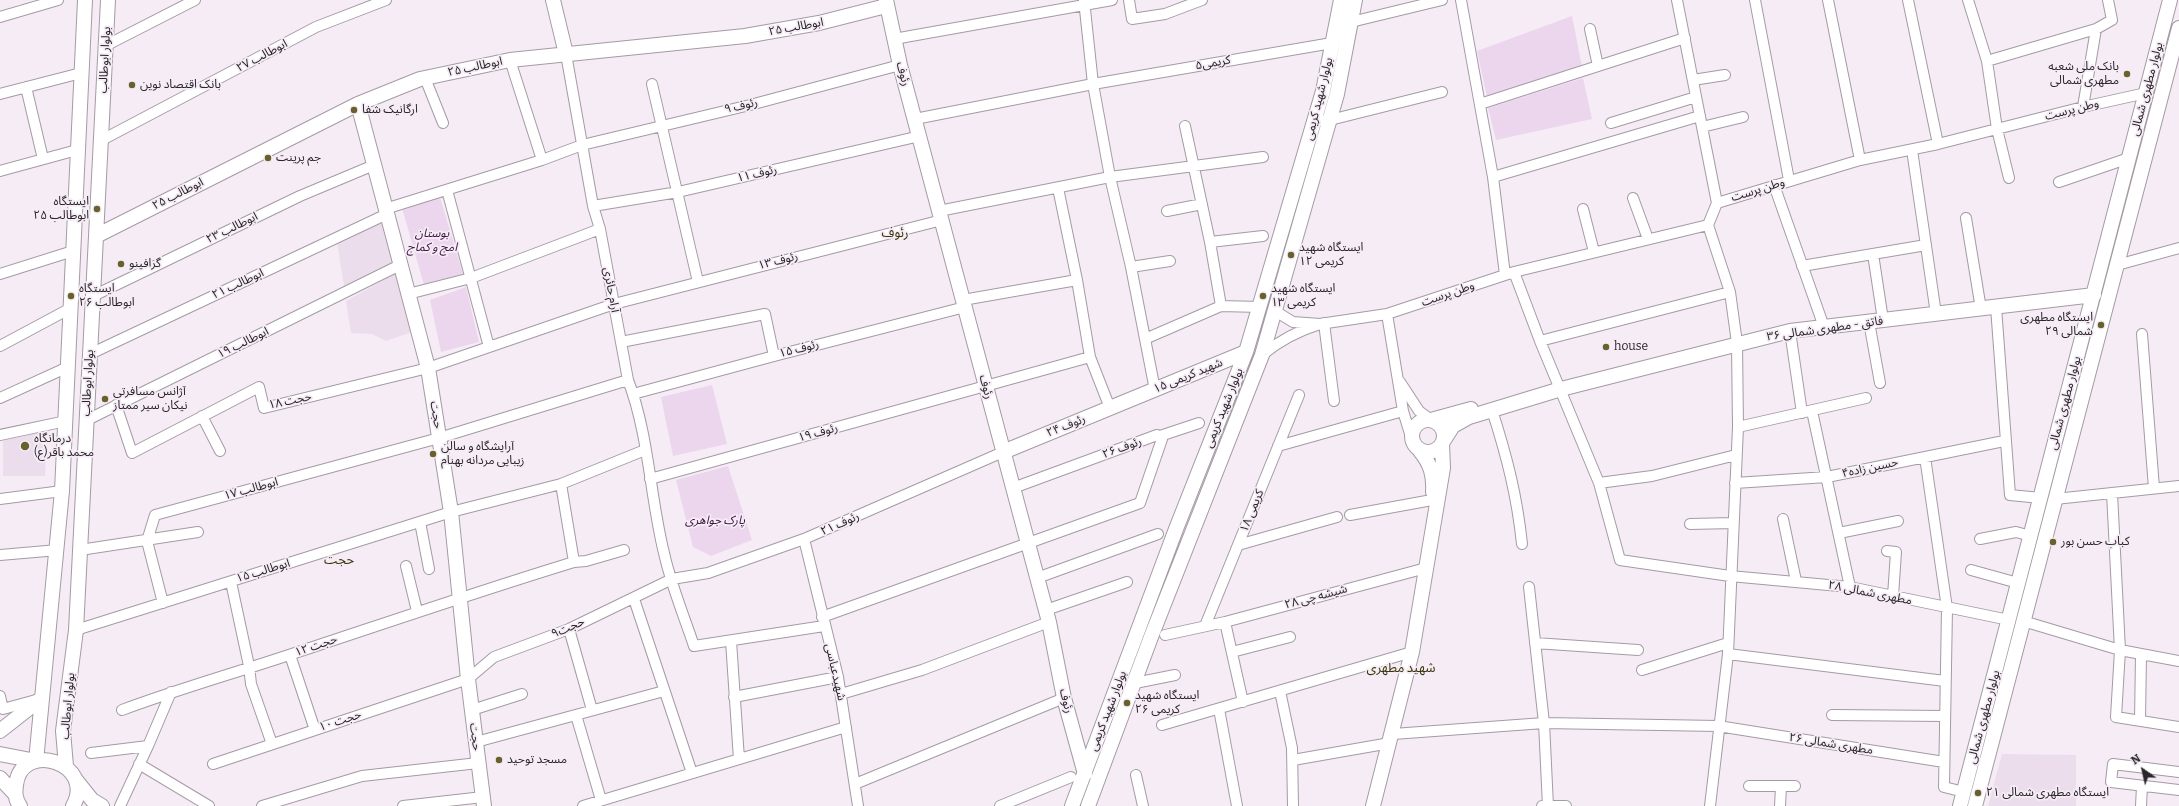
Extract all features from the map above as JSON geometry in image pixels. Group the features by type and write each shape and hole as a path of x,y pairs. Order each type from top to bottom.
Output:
{"main road":[{"name":"بولوار ابوطالب","path":"36,761 58,550 62,491 85,0"},
{"name":"بولوار ابوطالب","path":"66,766 63,731 76,630 108,0"},
{"name":"آرام حائری","path":"553,0 566,54"},
{"name":"بولوار شهید کریمی","path":"1072,806 1176,529 1246,352 1323,91 1341,0"},
{"name":"بولوار شهید کریمی","path":"1088,806 1151,637 1262,355 1337,94 1355,0"},
{"name":"بولوار مطهری شمالی","path":"1960,806 2170,0"},
{"name":"ابوطالب ۲۵","path":"96,236 358,104 425,78 510,60 745,36 819,23 886,3"},
{"name":"رئوف","path":"886,3 900,65 1047,616 1064,698 1085,774"},
{"name":"بولوار مطهری شمالی","path":"1974,806 2179,28"},
{"name":"حجت","path":"358,104 428,368 451,512 468,679 483,802"},
{"path":"2136,132 2151,135"},
{"name":"فاتق - مطهری شمالی ۳۶","path":"1561,389 1737,343 1790,331 2094,295"},
{"name":"شهید کریمی ۱۵","path":"1129,400 1246,352"},
{"path":"1420,451 1433,452 1443,442 1453,426 1460,421 1561,389"},
{"path":"1430,539 1432,473 1428,461 1414,445 1411,437 1415,425 1423,421 1496,402 1561,389"},
{"path":"2067,398 2081,401"},
{"name":"رئوف ۲۴","path":"1003,452 1129,400"},
{"path":"1373,806 1412,652 1443,468 1442,427 1431,420"},
{"path":"63,472 84,473"},
{"path":"0,731 42,698"},
{"path":"0,754 36,761"},
{"path":"17,800 17,780 24,768 36,761 46,759 56,761 66,766 92,800 102,806"},
{"path":"0,778 17,800"},
{"path":"73,806 77,793 76,780"}],"street":[{"path":"0,17 58,0"},
{"path":"105,46 195,0"},
{"name":"ابوطالب ۲۷","path":"100,141 316,28 386,0"},
{"path":"894,40 1084,2 1112,0"},
{"path":"1130,0 1132,19 1165,14 1202,0"},
{"path":"1351,22 1442,0"},
{"path":"1461,0 1509,273 1561,389 1599,483 1652,476 1736,455"},
{"path":"1676,0 1718,203"},
{"path":"1755,0 1789,180"},
{"path":"1828,0 1860,160"},
{"path":"1908,0 1938,144"},
{"path":"1968,0 1987,61 1997,129 2009,178"},
{"path":"1987,61 2096,29 2112,20 2108,0"},
{"path":"1084,2 1093,84 1110,177 1131,267 1155,390"},
{"path":"1590,29 1598,66"},
{"path":"2083,107 2096,29"},
{"path":"1480,104 1685,38"},
{"name":"کریمی۵","path":"915,119 1093,84 1332,43"},
{"name":"آرام حائری","path":"566,54 593,206 600,229 628,380 633,394 645,450 664,554 694,646 730,641"},
{"path":"510,60 542,160"},
{"name":"رئوف ۹","path":"447,190 542,160 582,145 662,124 750,105 900,65"},
{"path":"0,94 81,73"},
{"path":"1693,80 1725,75"},
{"path":"425,78 443,122"},
{"path":"652,84 698,282"},
{"path":"26,87 43,158"},
{"path":"1314,121 1330,120 1442,92"},
{"name":"وطن پرست","path":"1322,324 1387,314 1509,273 1708,225 1718,203 1789,180 1860,160 1938,144 2083,107 2146,93"},
{"path":"1611,123 1696,97"},
{"path":"1493,177 1700,116"},
{"path":"1702,127 1743,117"},
{"path":"1185,126 1210,242 1221,306"},
{"name":"رئوف ۱۱","path":"593,206 678,192 920,136"},
{"path":"0,171 43,158 77,150"},
{"path":"1912,150 1936,314"},
{"name":"رئوف ۱۳","path":"428,368 614,304 941,215 1110,177 1194,168 1263,157"},
{"path":"2059,182 2129,158"},
{"name":"ابوطالب ۲۳","path":"93,296 300,196 374,165"},
{"path":"1774,186 1824,327"},
{"path":"1058,188 1077,280 1090,356 1110,408"},
{"path":"447,190 489,347"},
{"name":"ابوطالب ۲۱","path":"90,354 386,211 447,190"},
{"path":"1633,198 1648,239"},
{"path":"1167,211 1202,204"},
{"path":"1583,208 1594,252"},
{"path":"1966,218 1981,309"},
{"path":"1708,225 1730,292 1737,343 1738,427 1730,576 1728,648 1710,806"},
{"path":"408,294 471,278 600,229"},
{"path":"1210,242 1263,236"},
{"path":"1802,266 1926,245"},
{"path":"2117,265 2179,248"},
{"path":"0,274 73,251"},
{"path":"1873,254 1880,382"},
{"path":"1131,267 1170,262"},
{"name":"ابوطالب ۱۹","path":"87,420 400,266"},
{"name":"رئوف ۱۵","path":"633,394 964,304 1077,280"},
{"path":"1540,341 1730,292"},
{"path":"1145,340 1221,306 1260,307"},
{"path":"1996,307 2004,441 2010,495 2041,498"},
{"path":"0,346 71,308"},
{"path":"1275,311 1293,322 1322,324"},
{"path":"621,342 765,314 774,356"},
{"path":"1387,314 1403,411 1411,437"},
{"path":"1262,355 1286,337 1299,330 1322,324"},
{"path":"1322,324 1334,401"},
{"path":"1790,331 1807,412 1827,477 1850,587"},
{"path":"2142,334 2154,488"},
{"name":"رئوف ۱۹","path":"650,479 1090,356"},
{"path":"0,398 68,367"},
{"name":"حجت ۱۸","path":"116,405 132,453 259,387 264,408 428,368"},
{"path":"1398,379 1420,411 1431,420"},
{"path":"439,438 628,380"},
{"name":"کریمی ۱۸","path":"1205,626 1298,395"},
{"path":"1738,427 1866,398"},
{"path":"1492,410 1512,474 1518,504 1522,544"},
{"path":"1278,446 1403,411"},
{"path":"202,416 220,451"},
{"path":"0,435 66,421"},
{"path":"1160,436 1199,423"},
{"name":"رئوف ۲۶","path":"1013,488 1158,435 1162,438 1142,500 1136,504 1027,542"},
{"name":"ابوطالب ۱۷","path":"147,540 155,515 439,438"},
{"name":"حسین زاده۴","path":"1735,483 1827,477 2004,441"},
{"name":"ابوطالب ۱۵","path":"76,630 451,512 561,484 645,450"},
{"name":"رئوف ۲۱","path":"672,579 708,573 804,539 1003,452"},
{"path":"1925,457 1947,608 1944,787 1964,792"},
{"name":"مطهری شمالی ۲۸","path":"1599,483 1620,560 1730,576 1850,587 2009,620"},
{"path":"561,484 574,562"},
{"path":"2055,499 2179,486"},
{"path":"0,499 62,491"},
{"path":"2112,493 2120,650 2116,717 2179,727"},
{"path":"1350,515 1432,500"},
{"path":"1238,545 1337,518"},
{"path":"1783,519 1796,581"},
{"path":"1839,533 1898,521"},
{"path":"420,522 429,569"},
{"path":"1690,524 1733,523"},
{"path":"80,550 198,532"},
{"path":"1980,539 2016,532 2031,536"},
{"path":"1037,578 1158,534"},
{"name":"شهیدعباسی","path":"804,539 838,677 855,784 856,805"},
{"path":"147,540 163,603"},
{"path":"739,759 730,641 823,621 1027,542"},
{"path":"0,554 58,550"},
{"name":"حجت ۱۲","path":"122,710 171,692 249,666 290,655 418,611 574,562 586,561 624,550"},
{"path":"1886,551 1896,552 1893,596"},
{"path":"406,566 418,611"},
{"name":"شیشه چی ۲۸","path":"1165,635 1225,622 1426,568"},
{"path":"1971,570 2018,583"},
{"name":"حجت۹","path":"468,679 494,657 569,629 634,599 672,579"},
{"path":"231,582 249,666 251,684 272,744"},
{"path":"841,694 922,670 1126,582"},
{"path":"1529,587 1544,723 1548,806"},
{"path":"634,599 692,773"},
{"path":"2023,621 2120,650 2179,661"},
{"path":"1225,622 1243,702"},
{"path":"569,629 592,710"},
{"path":"1232,652 1290,637"},
{"path":"1536,643 1638,650"},
{"path":"1642,670 1728,648 1946,681"},
{"path":"1162,725 1412,652"},
{"path":"2140,721 2142,654"},
{"path":"290,655 315,730"},
{"path":"1135,683 1175,675"},
{"path":"734,697 838,677"},
{"name":"حجت ۱۰","path":"212,764 468,679"},
{"path":"476,742 664,691"},
{"path":"1280,691 1292,748 1293,806"},
{"path":"120,806 171,692"},
{"path":"472,710 522,694"},
{"path":"0,696 3,709 42,698"},
{"path":"855,784 1064,698"},
{"path":"1219,709 1237,806"},
{"path":"576,715 601,800"},
{"path":"1832,715 1945,716"},
{"name":"مطهری شمالی ۲۶","path":"1293,760 1391,738 1544,723 1718,726 1944,762"},
{"path":"583,806 846,727"},
{"path":"91,753 148,746"},
{"path":"262,806 362,776 478,763"},
{"path":"139,764 208,806"},
{"path":"2179,772 2113,764 2111,782 2179,790"},
{"path":"1136,775 1143,806"},
{"path":"1000,806 1070,777"},
{"path":"1749,786 1795,786"},
{"path":"2141,806 2142,786"},
{"path":"1780,806 1781,787"},
{"path":"403,806 483,802"},
{"path":"1542,806 1566,806"}],"shaded area":[{"path":"385,220 394,264 344,286 337,242"},
{"path":"398,272 412,332 386,341 372,334 351,333 346,301"},
{"name":"درمانگاه محمد باقر(ع)","path":"47,429 45,476 3,476 3,438"},
{"path":"2002,754 2076,755 2076,806 1988,806"}],"green space":[{"path":"1572,16 1582,67 1487,97 1477,51"},
{"path":"1583,78 1592,119 1496,140 1488,108"},
{"name":"بوستان امج و کماج","path":"440,197 463,274 424,285 402,208"},
{"name":"بوستان امج و کماج","path":"466,287 479,342 441,352 430,300"},
{"path":"712,385 727,444 673,456 661,397"},
{"name":"پارک جواهری","path":"728,466 752,540 711,556 693,547 676,480"}],"place":[{"name":"بانک ملی شعبه مطهری شمالی","path":"2127,74"},
{"name":"بانک اقتصاد نوین","path":"132,85"},
{"name":"ارگانیک شفا","path":"354,110"},
{"name":"جم پرینت","path":"268,158"},
{"name":"ایستگاه ابوطالب ۲۵","path":"97,209"},
{"name":"ایستگاه شهید کریمی ۱۲","path":"1291,255"},
{"name":"گرافینو","path":"121,264"},
{"name":"ایستگاه ابوطالب ۲۶","path":"71,296"},
{"name":"ایستگاه شهید کریمی ۱۳","path":"1263,296"},
{"name":"ایستگاه مطهری شمالی ۲۹","path":"2101,325"},
{"name":"house","path":"1606,347"},
{"name":"آژانس مسافرتی نیکان سیر ممتاز","path":"105,399"},
{"name":"درمانگاه محمد باقر(ع)","path":"25,446"},
{"name":"آرایشگاه و سالن زیبایی مردانه بهنام","path":"433,454"},
{"name":"كباب حسن بور","path":"2053,542"},
{"name":"ایستگاه شهید کریمی ۲۶","path":"1127,703"},
{"name":"مسجد توحید","path":"499,760"},
{"name":"ایستگاه مطهری شمالی ۲۱","path":"1978,793"}],"district":[{"name":"رئوف","path":"895,233"},
{"name":"حجت","path":"339,560"},
{"name":"شهید مطهری","path":"1401,668"}]}
